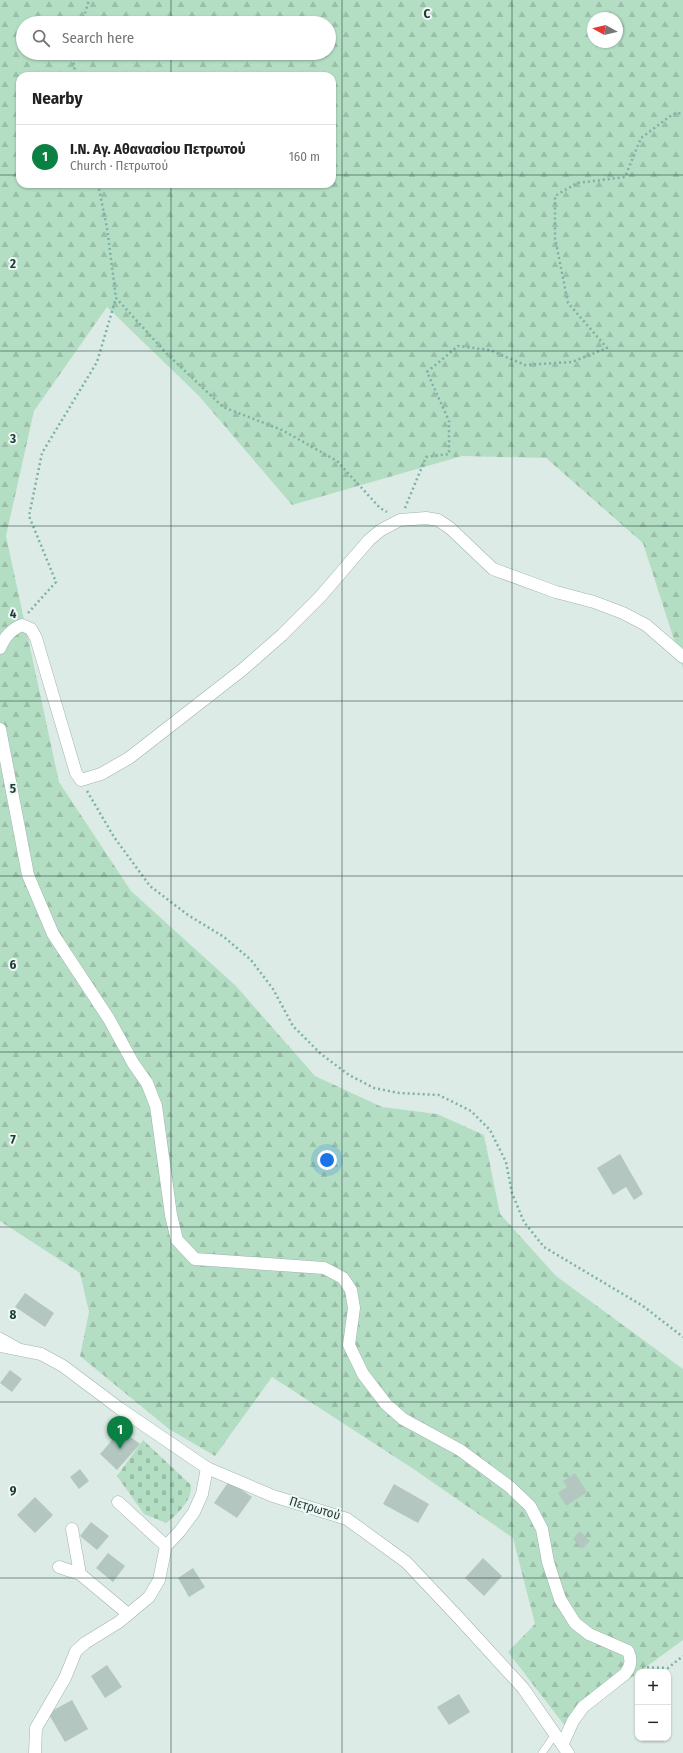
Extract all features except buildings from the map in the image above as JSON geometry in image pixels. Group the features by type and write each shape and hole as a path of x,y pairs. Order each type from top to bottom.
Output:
{"street":[{"path":"0,648 4,638 14,629 22,625 31,629 36,638 76,773 81,780 101,774 129,758 242,670 282,635 320,597 369,540 381,530 400,520 426,518 438,520 450,528 493,569 556,592 594,602 623,613 646,625 683,657"},
{"path":"0,729 28,875 53,934 109,1019 133,1063 147,1083 156,1106 171,1215 177,1240 195,1259 324,1268 343,1278 351,1290 354,1308 349,1345 362,1374 386,1404 404,1419 460,1450 510,1487 530,1506 542,1529 548,1562 560,1599 575,1623 589,1634 628,1651 631,1658 630,1667 625,1674 583,1707 573,1721 562,1743"},
{"name":"Πετρωτού","path":"0,1346 41,1354 63,1366 119,1408 207,1468 273,1496 347,1519 406,1562 523,1688 562,1743"},
{"path":"35,1753 36,1728 65,1678 76,1652 85,1643 97,1637 149,1596 158,1580 166,1546 180,1531 194,1512 202,1494 207,1468"},
{"path":"118,1502 166,1546"},
{"path":"72,1529 80,1574"},
{"path":"59,1567 80,1574 128,1614"}],"lane":[{"path":"0,1336 24,1350"},
{"path":"542,1753 562,1743"}],"path":[{"path":"84,16 89,0"},
{"path":"73,60 75,72"},
{"path":"116,298 167,354 223,407 282,430 337,460 380,508 400,520 426,457 449,454 449,421 427,372 458,346 490,350 525,365 572,362 607,348 568,303 555,238 555,196 577,183 625,178 641,138 673,114 683,113"},
{"path":"14,629 56,582 29,516 40,460 42,453 97,362 116,298 107,228 99,188"},
{"path":"81,780 114,837 150,886 188,915 224,937 251,960 273,989 293,1026 321,1054 349,1075 374,1088 399,1093 439,1095 471,1111 490,1130 506,1162 512,1193 524,1222 544,1247 643,1306 683,1337"},
{"path":"630,1667 668,1668 683,1656"}],"green space":[{"path":"0,0 683,0 683,668 643,543 546,458 462,456 292,505 199,396 107,307 34,411 6,536 59,782 131,891 236,986 315,1076 382,1107 437,1114 484,1135 500,1214 556,1276 683,1369 683,1640 643,1669 635,1669 635,1675 565,1726 508,1652 535,1624 513,1538 415,1470 272,1377 215,1456 169,1429 80,1356 89,1312 80,1273 0,1221"},
{"path":"143,1440 191,1485 191,1490 187,1501 175,1516 166,1523 144,1514 117,1476"}],"place":[{"name":"Ι.Ν. Αγ. Αθανασίου Πετρωτού","path":"120,1449"}]}
